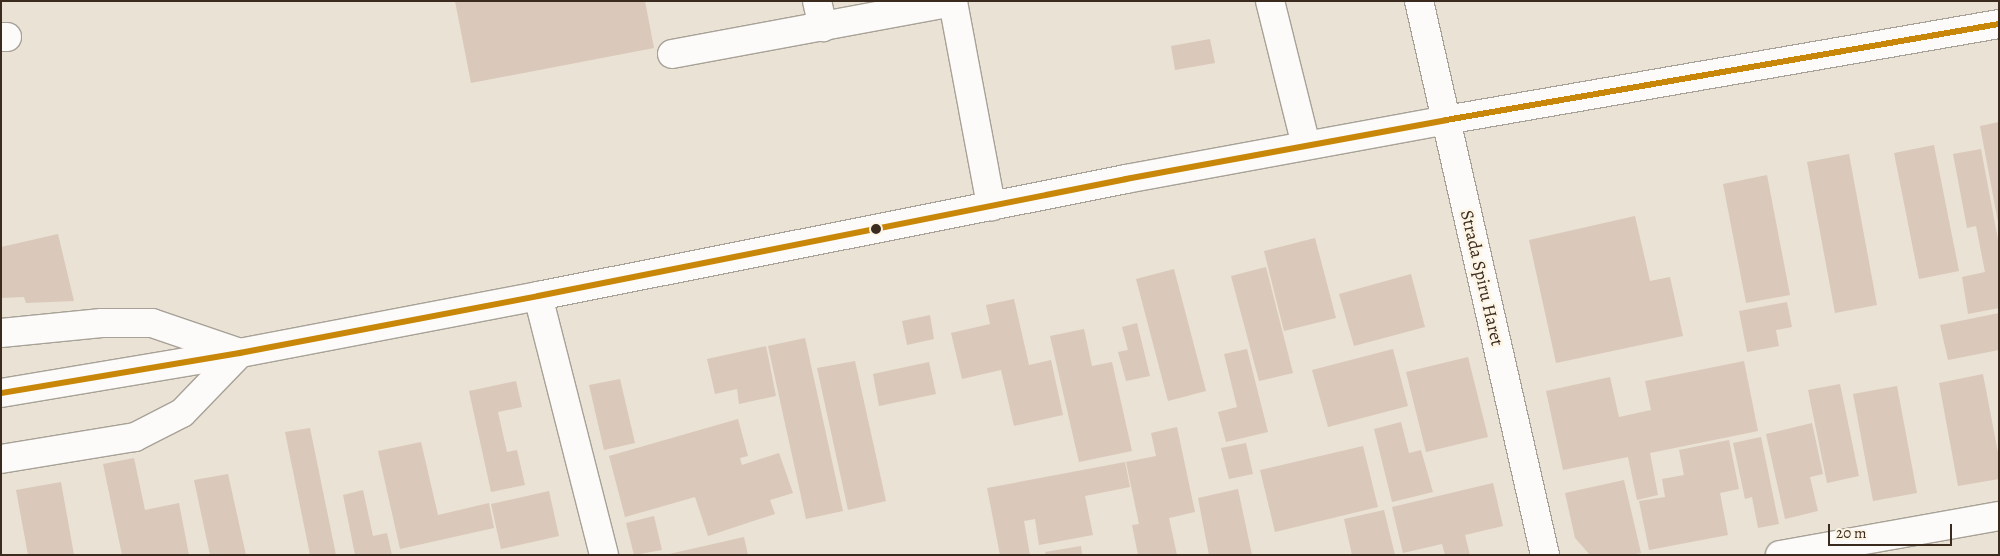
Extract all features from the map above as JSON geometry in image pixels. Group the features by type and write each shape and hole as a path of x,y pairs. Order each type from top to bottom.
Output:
{"main road":[{"path":"1270,1 1306,145"},
{"name":"Strada Spiru Haret","path":"1419,1 1545,555"},
{"path":"672,54 820,14 953,2 991,206"},
{"path":"1,393 115,372 240,353 1306,145 1999,24"},
{"path":"538,296 604,555"},
{"path":"1,333 102,322 152,323 240,353"},
{"path":"1,459 135,436 182,413 240,353"},
{"path":"1780,555 1999,516"}],"building":[{"path":"455,1 645,1 654,48 471,83"},
{"path":"1210,39 1215,63 1175,70 1171,46"},
{"path":"1999,122 1999,222 1998,222 1980,126"},
{"path":"1934,145 1959,271 1919,279 1894,153"},
{"path":"1981,149 1999,245 1999,308 1968,314 1962,277 1985,272 1976,226 1967,228 1953,154"},
{"path":"1849,154 1877,305 1835,313 1807,162"},
{"path":"1767,175 1790,295 1746,303 1723,184"},
{"path":"1635,216 1650,281 1670,277 1683,336 1556,363 1529,240"},
{"path":"58,234 74,301 26,303 24,297 1,298 1,247"},
{"path":"1315,238 1336,318 1284,331 1264,251"},
{"path":"1266,267 1293,373 1259,381 1231,276"},
{"path":"1174,269 1206,391 1168,401 1136,279"},
{"path":"1411,274 1425,327 1354,346 1339,294"},
{"path":"1014,299 1029,365 1051,360 1063,415 1014,426 1001,370 962,379 951,333 990,324 986,305"},
{"path":"1787,302 1792,327 1776,330 1779,346 1747,352 1739,311"},
{"path":"1999,313 1999,350 1948,360 1940,325"},
{"path":"930,315 934,339 907,345 902,321"},
{"path":"1137,323 1150,376 1126,381 1118,352 1128,350 1122,327"},
{"path":"1084,329 1092,366 1112,362 1132,451 1079,462 1050,336"},
{"path":"805,338 843,511 806,519 768,346"},
{"path":"766,346 776,396 739,404 737,389 715,394 707,359"},
{"path":"1247,349 1268,432 1226,442 1218,412 1237,407 1224,354"},
{"path":"1393,349 1408,406 1328,427 1312,370"},
{"path":"1468,357 1488,437 1426,452 1406,372"},
{"path":"855,361 886,501 848,510 817,368"},
{"path":"1744,361 1758,431 1650,453 1658,495 1637,500 1628,457 1563,470 1546,391 1610,377 1619,417 1651,410 1645,381"},
{"path":"929,362 936,394 879,406 873,374"},
{"path":"1983,374 1999,458 1999,479 1958,486 1939,383"},
{"path":"620,379 635,443 604,450 589,385"},
{"path":"516,381 522,407 498,412 507,452 517,450 525,485 491,492 469,391"},
{"path":"1840,384 1859,476 1827,483 1808,390"},
{"path":"1897,386 1917,493 1873,501 1853,394"},
{"path":"738,419 748,456 740,458 742,465 779,453 793,493 770,500 775,514 708,536 695,497 625,517 609,456"},
{"path":"1401,422 1409,453 1421,450 1433,492 1392,502 1374,429"},
{"path":"1812,423 1823,474 1810,477 1818,511 1785,519 1766,434"},
{"path":"1177,427 1195,512 1169,518 1177,555 1138,555 1132,525 1139,524 1126,462 1156,456 1151,433"},
{"path":"310,428 336,555 310,555 285,432"},
{"path":"1761,437 1779,524 1758,528 1752,497 1745,499 1733,443"},
{"path":"1729,440 1739,489 1720,493 1728,535 1649,550 1639,501 1665,497 1662,479 1684,475 1679,450"},
{"path":"421,442 438,515 489,503 494,528 400,549 378,451"},
{"path":"1246,443 1253,474 1229,479 1221,448"},
{"path":"1363,446 1378,507 1275,532 1260,470"},
{"path":"134,458 145,510 179,503 189,555 122,555 103,464"},
{"path":"1125,462 1130,487 1085,496 1093,535 1039,545 1035,519 1024,521 1030,555 1000,555 987,488"},
{"path":"228,474 246,555 210,555 194,480"},
{"path":"1624,480 1641,553 1631,555 1590,555 1575,538 1565,493"},
{"path":"61,482 74,555 28,555 16,490"},
{"path":"1493,483 1503,526 1465,535 1470,555 1445,555 1442,544 1403,553 1392,507"},
{"path":"1238,489 1252,555 1209,555 1198,498"},
{"path":"363,490 373,536 387,533 392,555 355,555 343,495"},
{"path":"549,491 559,536 501,549 491,504"},
{"path":"1384,510 1395,555 1352,555 1344,519"},
{"path":"654,516 662,550 634,555 626,523"},
{"path":"744,537 748,555 669,554"},
{"path":"1081,546 1082,555 1046,555 1045,552"}],"transit line":[{"path":"1,393 240,353 1126,179 1446,120 1999,24"}]}
